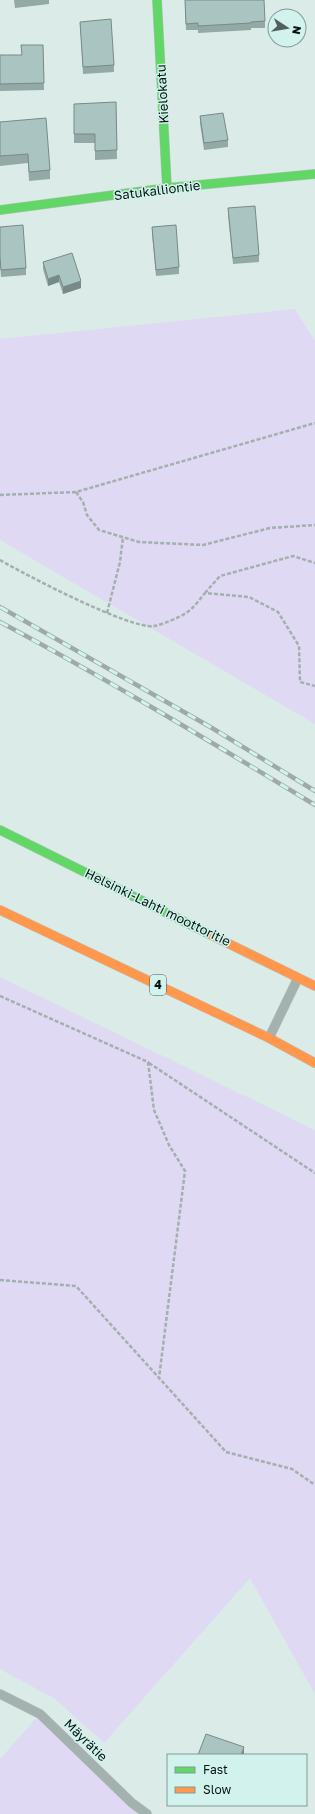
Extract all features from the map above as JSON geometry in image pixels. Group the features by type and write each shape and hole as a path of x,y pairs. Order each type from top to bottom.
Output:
{"main road":[{"name":"Kielokatu","path":"157,0 167,188"},
{"name":"Satukalliontie","path":"0,210 167,188 315,174"},
{"name":"Helsinki-Lahti moottoritie","path":"0,830 315,986"},
{"name":"4","path":"0,910 269,1038 315,1063"}],"lane":[{"path":"269,1038 299,977"},
{"name":"Mäyrätie","path":"0,1694 40,1714 132,1803 147,1814"}],"path":[{"path":"0,495 76,492 315,423"},
{"path":"76,492 83,502 87,515 99,530 139,542 203,545 270,528 315,524"},
{"path":"107,613 120,562 123,537"},
{"path":"0,560 25,575 107,613 127,621 153,626 186,613 220,576 293,556 315,563"},
{"path":"205,594 249,596 278,612 299,646 300,682 315,686"},
{"path":"0,996 148,1062 315,1173"},
{"path":"148,1062 154,1110 169,1145 185,1171 159,1378"},
{"path":"0,1280 76,1286 226,1452 292,1470 315,1485"}],"shaded area":[{"path":"295,309 315,341 315,724 0,540 0,339"},
{"path":"0,977 315,1130 315,1694 250,1578 104,1743 55,1699 0,1669"},
{"path":"40,1714 147,1814 0,1814 0,1759"}],"building":[{"path":"185,0 264,0 265,21 198,26 198,23 186,24"},
{"path":"111,19 114,65 83,67 80,22"},
{"path":"21,45 43,45 44,83 0,84 0,55 22,55"},
{"path":"116,102 117,150 95,151 95,134 74,134 74,104"},
{"path":"223,113 228,140 204,143 200,116"},
{"path":"46,118 50,170 29,172 28,154 0,156 0,122"},
{"path":"255,206 259,255 233,258 228,208"},
{"path":"23,225 26,268 1,270 0,227"},
{"path":"176,225 179,267 156,270 152,227"},
{"path":"72,253 81,281 63,287 59,275 48,279 43,262"},
{"path":"206,1734 244,1747 241,1754 198,1754"}],"railway":[{"path":"0,607 212,728 315,791"},
{"path":"0,622 119,688 315,805"}],"traffic: fast":[{"path":"157,0 167,188"},
{"path":"0,210 167,188 315,174"},
{"path":"0,830 209,934"}],"traffic: slow":[{"path":"0,910 269,1038 315,1063"},
{"path":"209,934 315,986"}]}
